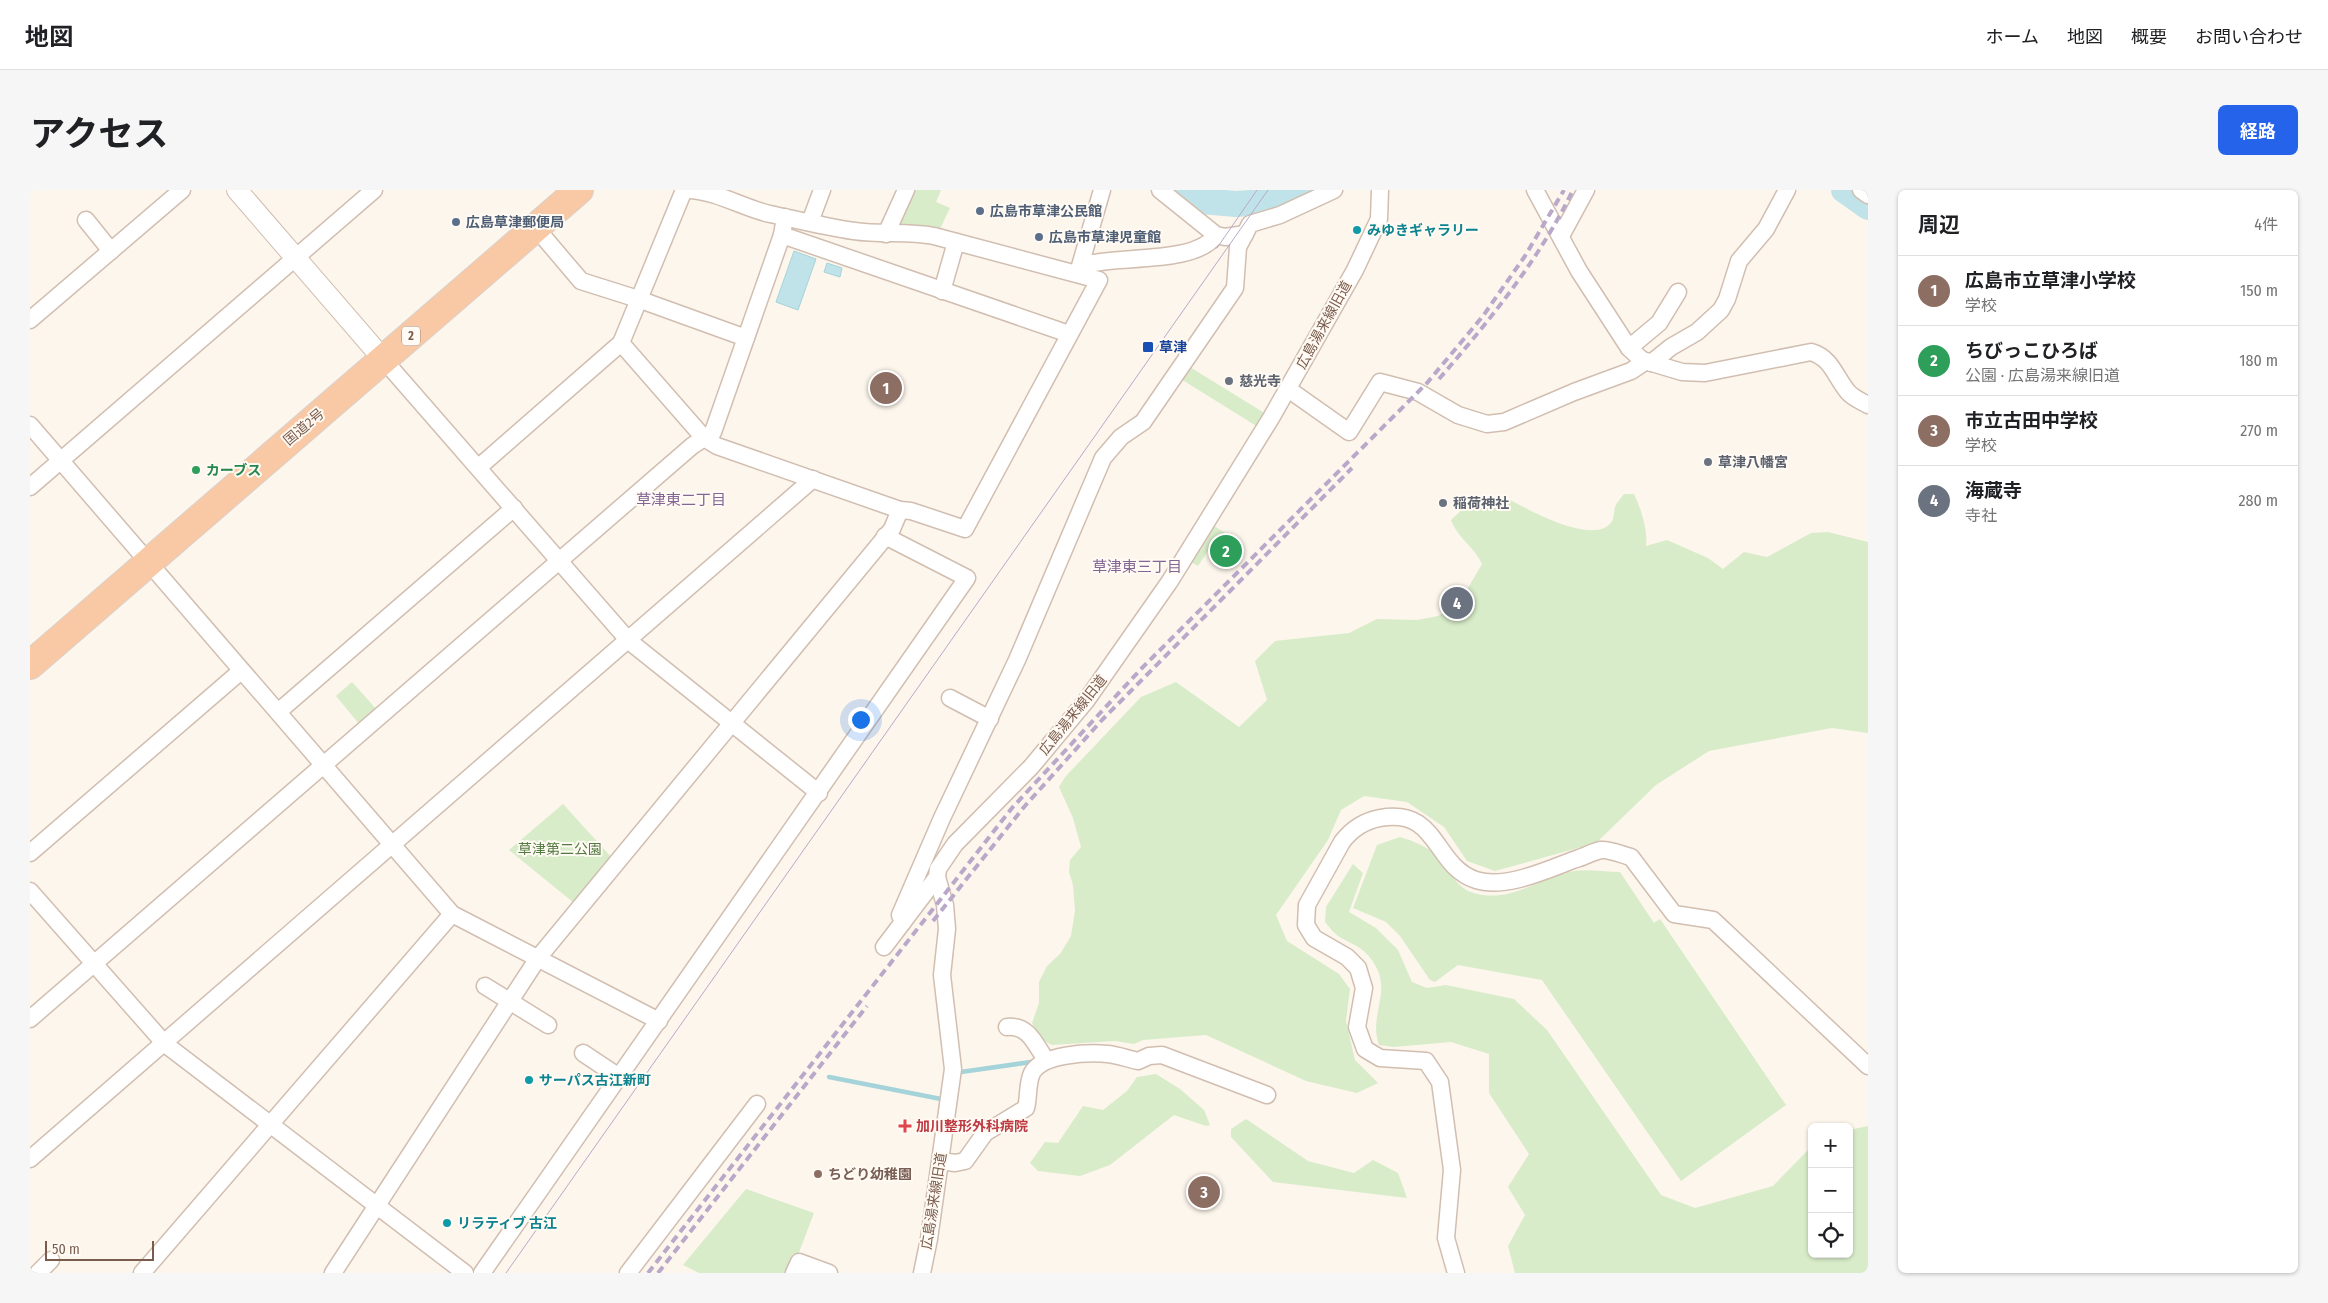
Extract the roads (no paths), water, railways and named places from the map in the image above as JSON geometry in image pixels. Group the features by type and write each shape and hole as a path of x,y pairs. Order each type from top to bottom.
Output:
{"highway":[{"name":"国道2号","path":"30,665 579,190"}],"street":[{"path":"30,320 182,190"},
{"path":"237,190 629,641 819,792"},
{"path":"30,487 374,190"},
{"path":"479,467 621,343 684,190"},
{"path":"621,343 704,438 717,446 900,510 911,511 966,529 1099,280 1078,273 911,232 886,234 854,231 757,211 721,196 690,190"},
{"path":"810,222 822,190"},
{"path":"886,234 906,190"},
{"path":"1078,273 1102,190"},
{"path":"1160,190 1216,235 1225,237 1245,234"},
{"path":"903,922 900,915 942,818 990,719 1103,458 1121,437 1143,422 1230,296 1235,288 1238,247 1250,224 1280,215 1334,190"},
{"name":"広島湯来線旧道","path":"922,1273 941,1161 953,1069 942,975 946,921 945,905 937,877 938,869 955,844 1030,766 1101,682 1170,581 1288,389 1372,236 1381,210 1380,190"},
{"path":"1535,190 1580,271 1636,356 1648,362 1682,372 1705,373 1811,352 1821,355 1830,363 1850,394 1868,405"},
{"path":"1560,236 1586,190"},
{"path":"1288,389 1349,432 1380,382 1418,392 1458,415 1487,424 1504,422 1574,392 1631,371 1697,332 1722,310 1739,261 1766,229 1787,190"},
{"path":"1861,190 1868,195"},
{"path":"30,1019 559,560 713,432 782,235 785,217"},
{"path":"86,220 111,251"},
{"path":"536,228 581,281 638,299 746,338"},
{"path":"782,235 1069,334"},
{"path":"1078,273 1092,263 1175,255 1210,244 1216,235"},
{"path":"942,291 956,242"},
{"path":"1629,348 1659,323 1678,292"},
{"path":"30,425 452,914 659,1021"},
{"path":"30,1159 393,846 813,479"},
{"path":"278,712 514,508"},
{"path":"333,1273 538,958 885,536 892,530 900,510"},
{"path":"482,1273 967,578 885,536"},
{"path":"30,853 241,671"},
{"path":"950,698 990,719"},
{"path":"1456,1273 1446,1238 1452,1170 1440,1082 1426,1061 1380,1058 1365,1049 1357,1028 1364,988 1358,968 1347,957 1314,938 1306,925 1307,905 1342,842 1348,834 1364,823 1388,816 1403,816 1416,822 1433,838 1456,868 1476,880 1510,882 1602,850 1631,857 1674,914 1713,920 1868,1066"},
{"path":"884,947 937,877"},
{"path":"30,891 93,965 165,1044 270,1126 466,1273"},
{"path":"142,1273 452,914"},
{"path":"484,986 548,1025"},
{"path":"1007,1027 1017,1026 1025,1030 1046,1060"},
{"path":"583,1053 620,1077"},
{"path":"941,1161 955,1163 966,1161 985,1133 1026,1108 1030,1076 1046,1060 1057,1057 1108,1054 1138,1061 1149,1056 1162,1055 1266,1095"},
{"path":"628,1273 757,1104"},
{"path":"38,1273 51,1260"},
{"path":"794,1273 799,1262 829,1273"}],"water":[{"path":"1167,190 1214,190 1239,196 1278,201 1227,212 1197,213"},
{"path":"794,251 816,259 798,310 776,302"},
{"path":"827,263 842,268 840,277 824,272"}],"waterway":[{"path":"1187,190 1201,201 1236,204 1278,201 1302,190"},
{"path":"1844,190 1868,207"},
{"path":"961,1072 1031,1062"},
{"path":"829,1077 941,1099"}],"tram line":[{"path":"1217,248 1257,190"},
{"path":"506,1273 1268,190"}],"railway":[{"path":"648,1273 1012,808 1141,669 1427,383 1483,316 1525,256 1564,190"},
{"path":"1439,379 1512,289 1545,241 1573,190"},
{"path":"933,921 1024,807 1102,720 1352,468"},
{"path":"658,1273 867,1006"}],"place":[{"name":"広島市草津公民館","path":"980,211"},
{"name":"広島草津郵便局","path":"456,222"},
{"name":"みゆきギャラリー","path":"1357,230"},
{"name":"広島市草津児童館","path":"1039,237"},
{"name":"草津","path":"1148,347"},
{"name":"慈光寺","path":"1229,381"},
{"name":"広島市立草津小学校","path":"886,388"},
{"name":"草津八幡宮","path":"1708,462"},
{"name":"カーブス","path":"196,470"},
{"name":"稲荷神社","path":"1443,503"},
{"name":"ちびっこひろば","path":"1226,551"},
{"name":"海蔵寺","path":"1457,603"},
{"name":"サーパス古江新町","path":"529,1080"},
{"name":"加川整形外科病院","path":"905,1126"},
{"name":"ちどり幼稚園","path":"818,1174"},
{"name":"市立古田中学校","path":"1204,1192"},
{"name":"リラティブ 古江","path":"447,1223"}],"district":[{"name":"草津東二丁目","path":"681,500"},
{"name":"草津東三丁目","path":"1137,567"}],"park label":[{"name":"草津第二公園","path":"560,849"}]}
